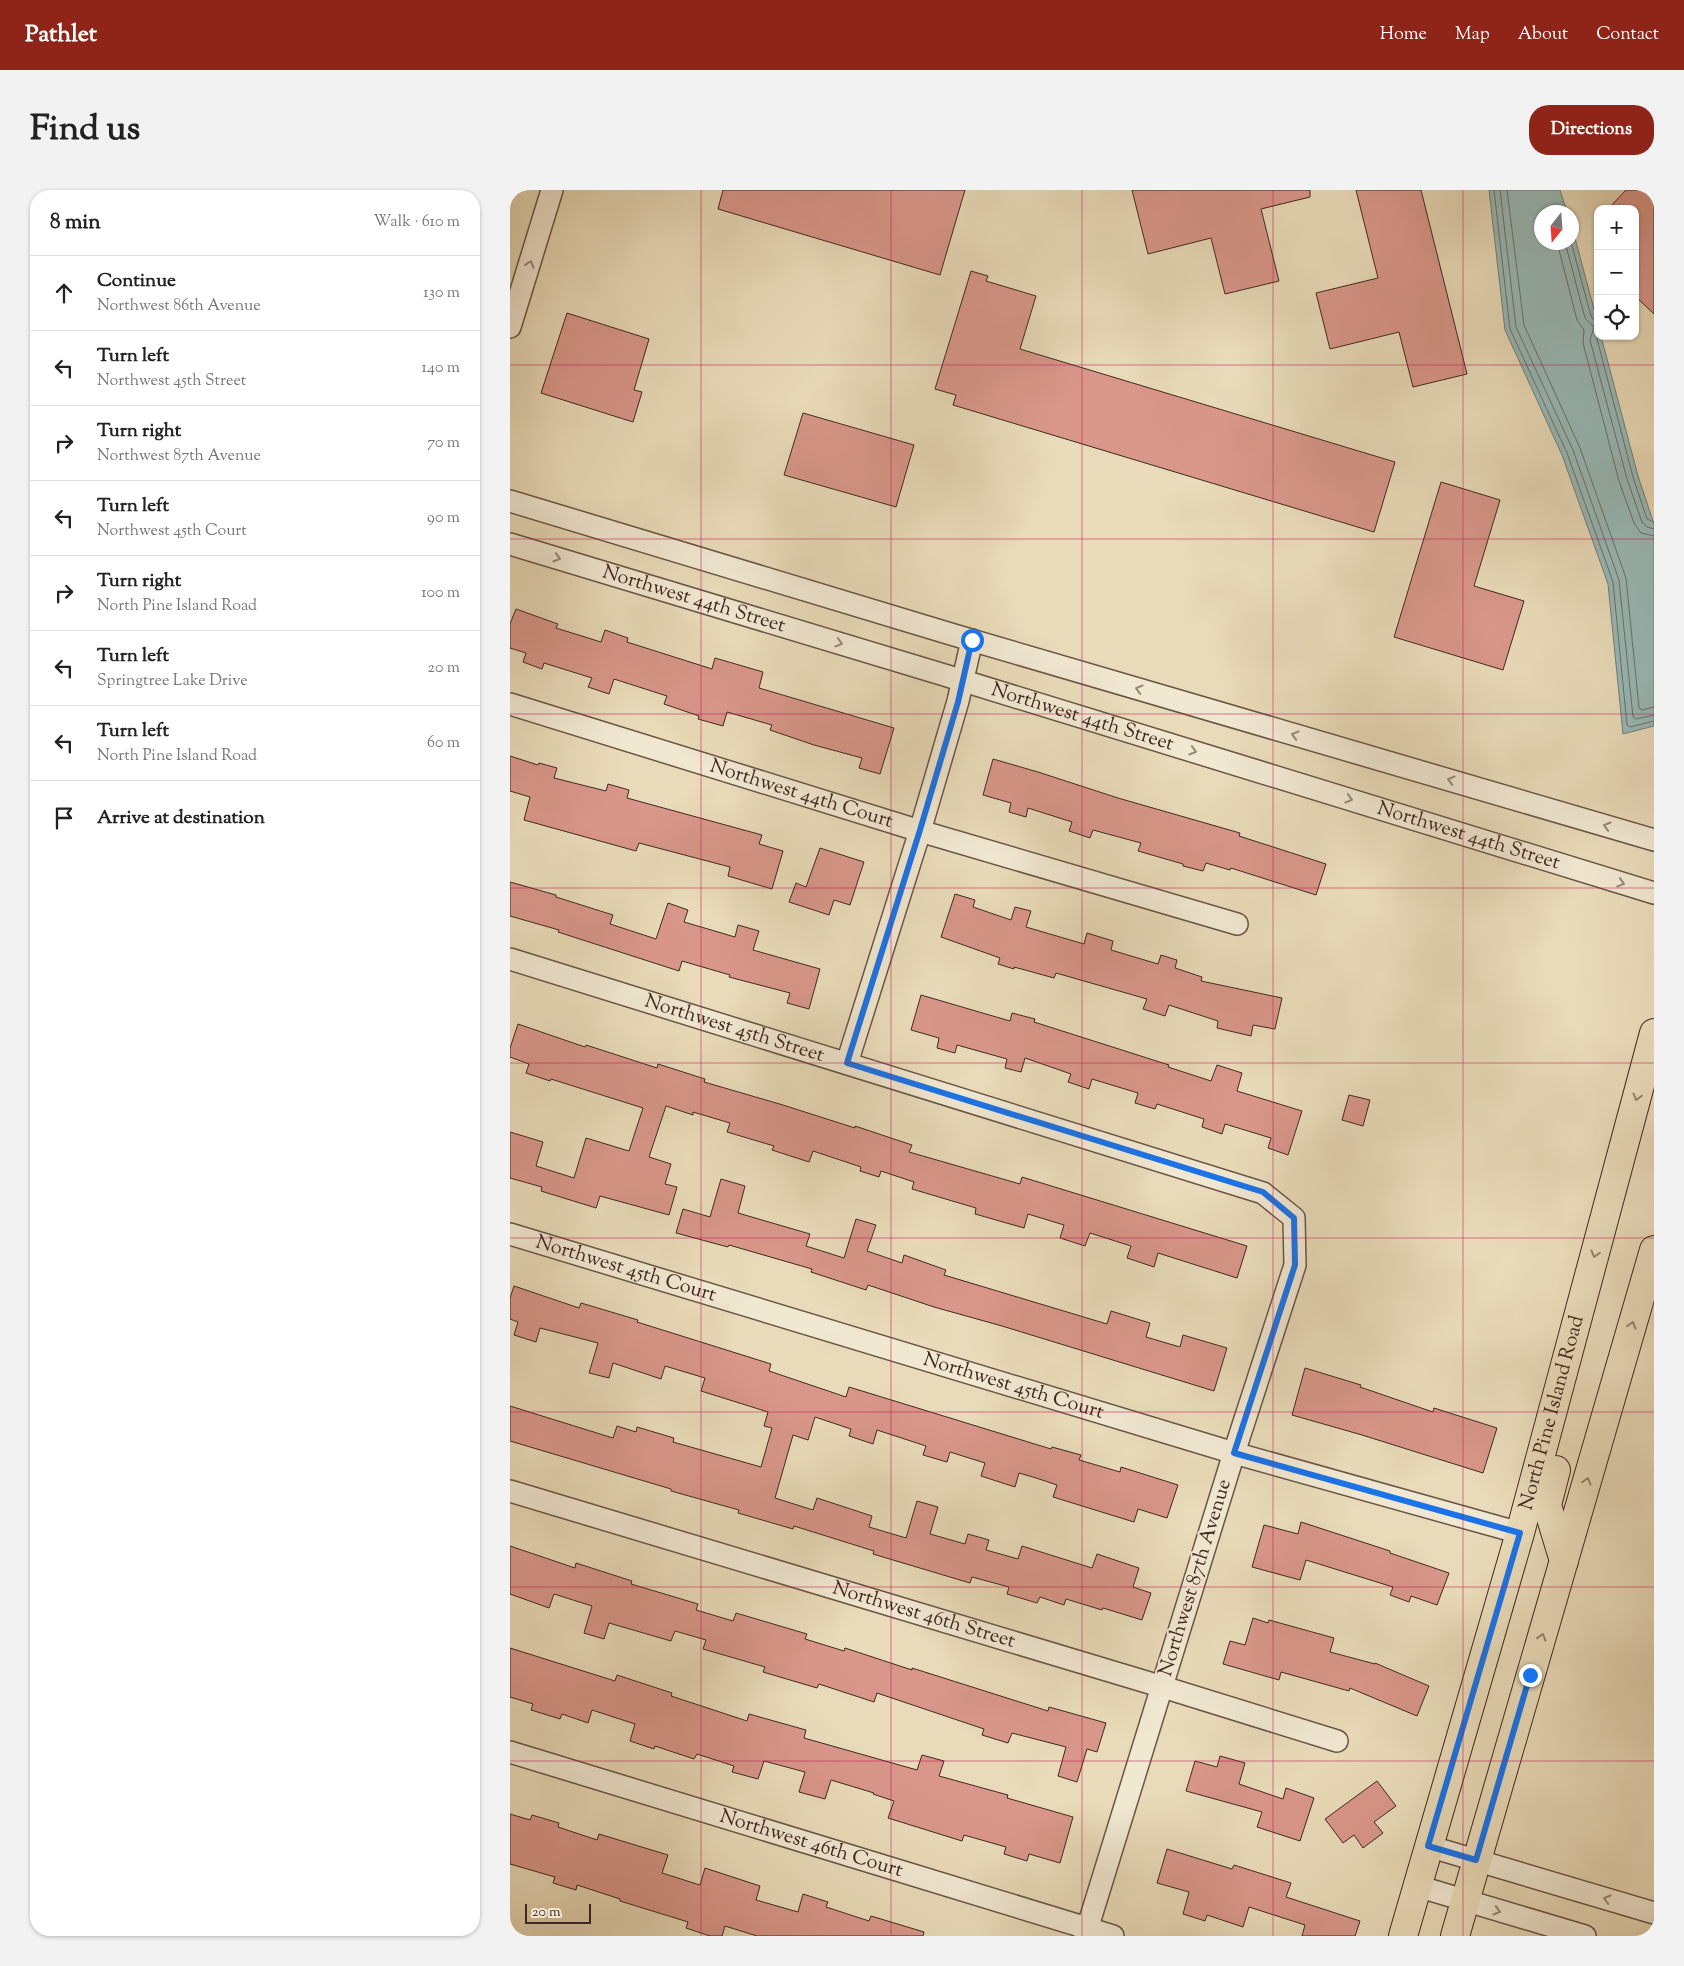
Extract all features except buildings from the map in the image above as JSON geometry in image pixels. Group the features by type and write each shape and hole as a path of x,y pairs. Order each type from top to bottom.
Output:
{"main road":[{"name":"North Pine Island Road","path":"1402,1936 1520,1533 1654,1033"},
{"path":"1455,1936 1654,1250"},
{"path":"1564,1561 1547,1504 1579,1386 1587,1282"}],"street":[{"path":"510,327 552,190"},
{"name":"Northwest 44th Street","path":"510,501 972,640 1654,840"},
{"name":"Northwest 44th Street","path":"510,544 963,680 1654,893"},
{"path":"847,1063 920,830 963,680 972,640"},
{"name":"Northwest 44th Court","path":"510,704 920,830 1236,924"},
{"name":"Northwest 45th Street","path":"510,960 1263,1192 1294,1218"},
{"name":"Northwest 87th Avenue","path":"1086,1932 1234,1453 1295,1265 1294,1218"},
{"name":"Northwest 45th Court","path":"510,1234 1234,1453 1520,1533"},
{"name":"Northwest 46th Street","path":"510,1492 1163,1687 1337,1741"},
{"name":"Northwest 46th Court","path":"510,1752 1086,1932 1113,1936"},
{"path":"1428,1846 1654,1913"},
{"path":"1417,1886 1464,1902 1585,1936"}],"water":[{"path":"1489,190 1560,190 1565,205 1534,205 1534,250 1578,250 1594,309 1594,340 1602,340 1638,476 1654,524 1654,726 1623,734 1608,584 1562,455 1505,330"}],"route":[{"path":"972,640 958,702 847,1063 1263,1192 1294,1218 1295,1265 1234,1453 1520,1533 1428,1846 1476,1860 1530,1675"}]}
